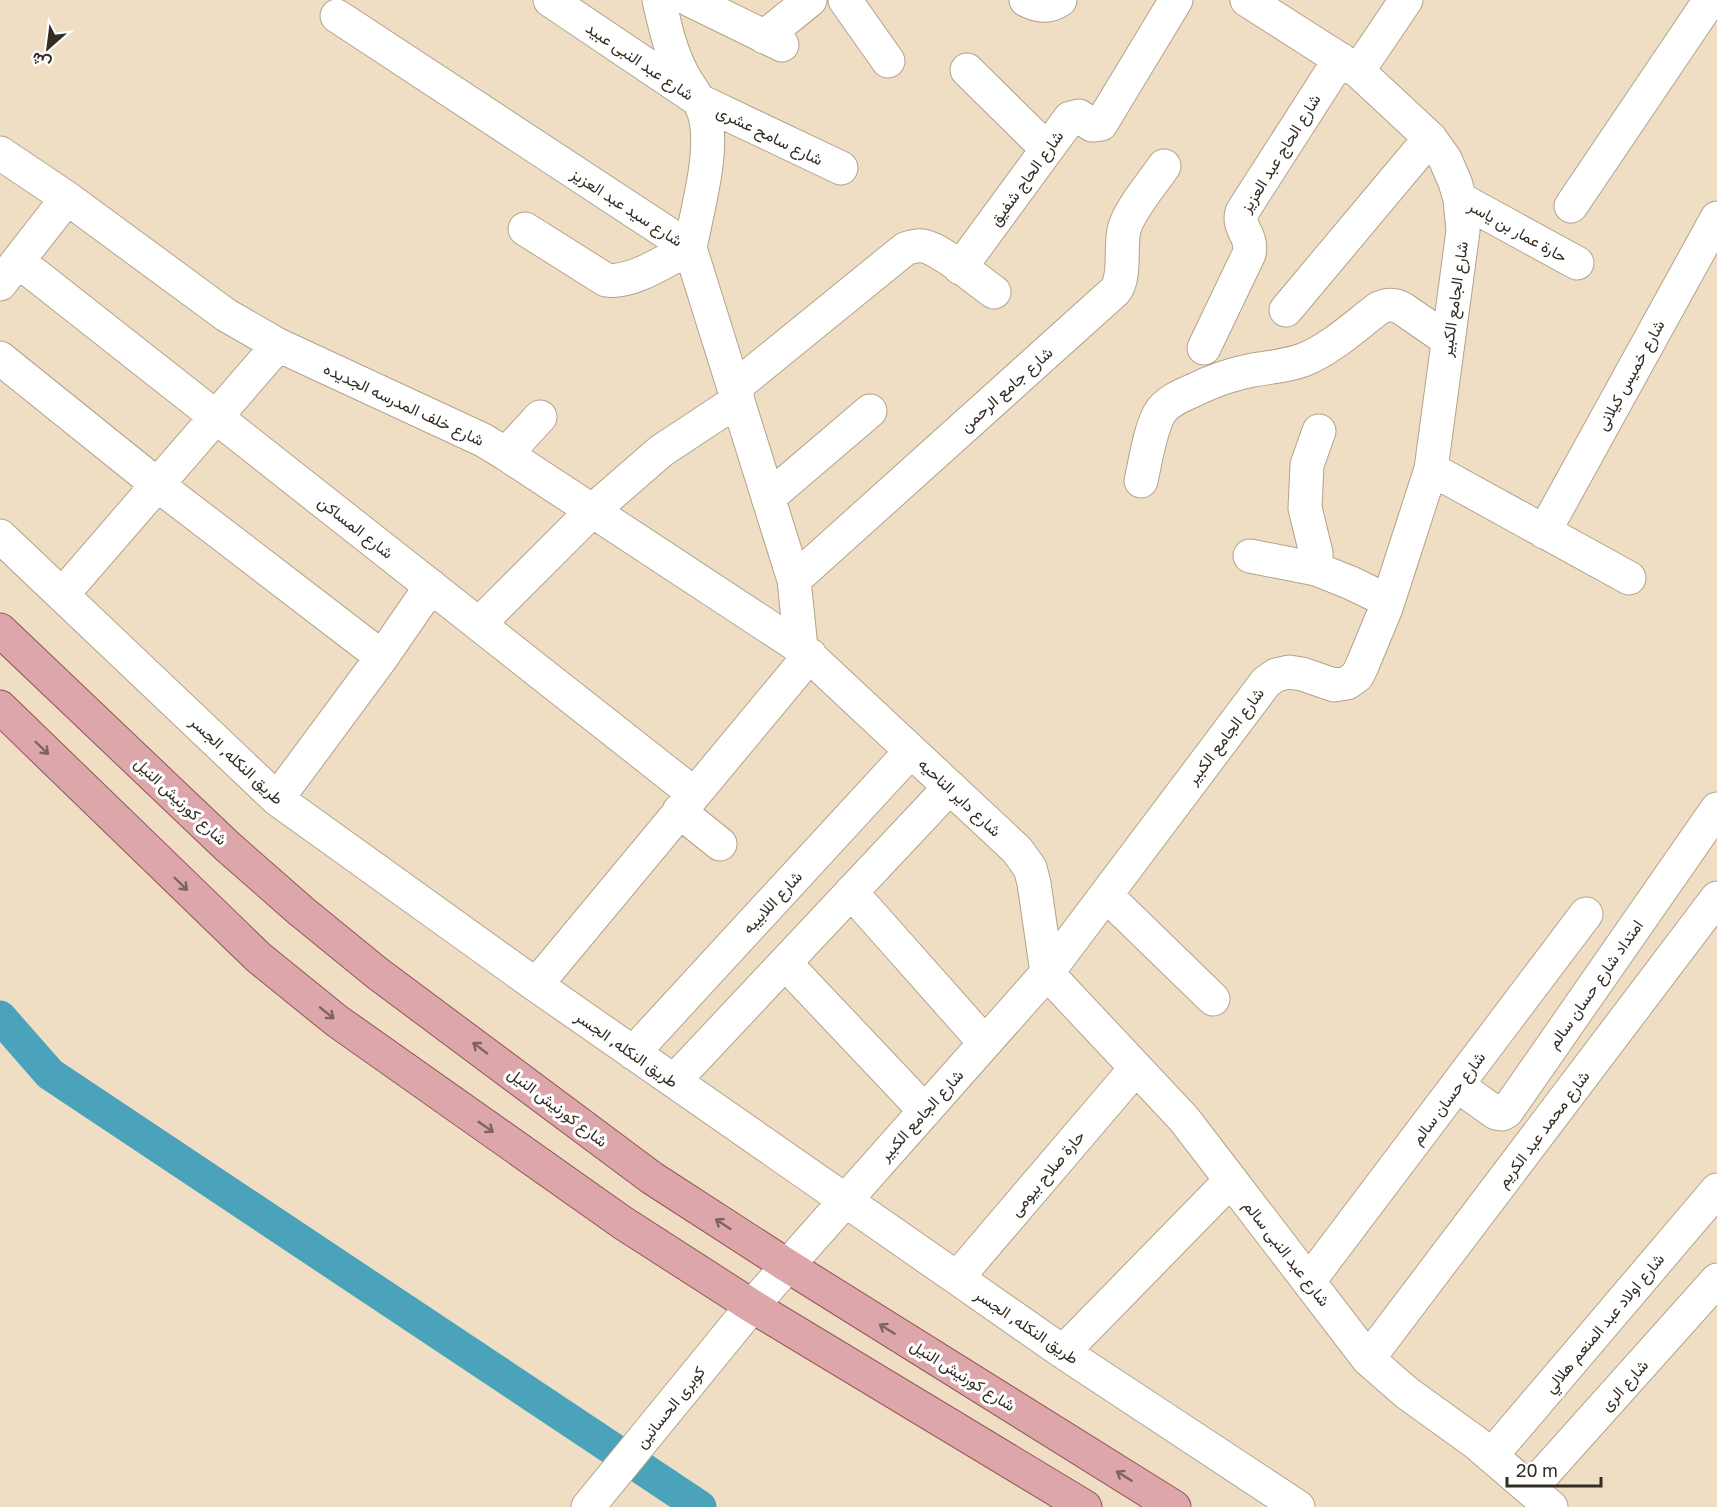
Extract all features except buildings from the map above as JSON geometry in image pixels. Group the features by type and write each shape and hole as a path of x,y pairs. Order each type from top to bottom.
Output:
{"main road":[{"name":"شارع كورنيش النيل","path":"0,630 227,846 301,911 369,966 652,1178 788,1266 1174,1507"},
{"path":"0,707 258,957 337,1021 623,1223 752,1306 1085,1507"}],"street":[{"name":"شارع عبد النبى عبيد","path":"550,0 700,101"},
{"path":"525,229 606,280 631,278 690,248 707,154 707,127 700,101 683,75 669,45 659,0"},
{"path":"690,0 773,41 810,0"},
{"path":"845,0 888,61"},
{"path":"1026,0 1039,6 1049,6 1060,0"},
{"name":"شارع الحاج شفيق","path":"960,268 1073,116 1079,116 1095,126 1101,124 1176,0"},
{"name":"شارع الجامع الكبير","path":"752,1306 1047,973 1266,682 1276,675 1289,672 1335,685 1347,683 1357,676 1362,666 1388,601 1431,469 1463,231 1460,200 1445,159 1430,138 1349,65 1247,0"},
{"name":"شارع الحاج عبد العزيز","path":"1204,348 1249,254 1250,242 1240,221 1242,212 1349,65 1406,0"},
{"path":"1571,206 1710,0"},
{"name":"شارع سيد عبد العزيز","path":"337,16 690,248 794,580 805,651"},
{"path":"967,70 1047,149"},
{"name":"شارع سامح عشرى","path":"700,101 840,168"},
{"path":"1286,310 1430,138"},
{"name":"شارع خلف المدرسه الجديده","path":"0,153 67,198 226,315 278,345 483,440 805,651"},
{"name":"شارع جامع الرحمن","path":"794,580 1116,291 1120,284 1123,239 1127,222 1164,166"},
{"path":"9,272 67,198"},
{"name":"حارة عمار بن ياسر","path":"1460,200 1577,263"},
{"name":"شارع خميس كيلانى","path":"1544,532 1717,218"},
{"path":"479,624 592,511 661,451 736,394 905,249 928,247 994,292"},
{"name":"شارع المساكن","path":"9,272 216,417 479,624 686,802 720,844"},
{"path":"1141,481 1160,412 1169,402 1182,395 1222,377 1304,360 1326,348 1384,305 1398,306 1448,340"},
{"path":"63,595 278,345"},
{"path":"0,358 159,486 382,657"},
{"path":"768,498 870,411"},
{"path":"506,454 540,417"},
{"path":"1316,569 1316,553 1305,508 1307,465 1319,431"},
{"path":"1431,469 1629,578"},
{"name":"طريق النكله, الجسر","path":"0,536 277,799 536,985 957,1278 1298,1507"},
{"path":"1250,556 1316,569 1388,601"},
{"path":"277,799 382,657 431,586"},
{"path":"536,985 686,802 805,651"},
{"name":"شارع داير الناحيه","path":"805,651 1017,850 1030,868 1034,883 1047,973"},
{"name":"شارع اللابيبه","path":"633,1053 911,751"},
{"path":"674,1081 950,787"},
{"name":"امتداد شارع حسان سالم","path":"1458,1086 1496,1113 1502,1114 1507,1111 1717,809"},
{"path":"851,892 985,1043"},
{"path":"1106,895 1213,999"},
{"name":"شارع محمد عبد الكريم","path":"1368,1359 1717,898"},
{"name":"شارع حسان سالم","path":"1309,1281 1586,914"},
{"path":"785,963 925,1111"},
{"name":"شارع عبد النبى سالم","path":"1047,973 1184,1119 1368,1359 1407,1393 1491,1456 1541,1498"},
{"name":"حارة صلاح بيومى","path":"957,1278 1136,1068"},
{"path":"1064,1352 1231,1180"},
{"name":"شارع اولاد عبد المنعم هلالي","path":"1491,1456 1717,1190"},
{"name":"شارع الرى","path":"1541,1498 1717,1280"},
{"name":"كوبرى الحسانين","path":"588,1507 752,1306"}],"waterway":[{"path":"0,1017 50,1074 700,1507"}]}
